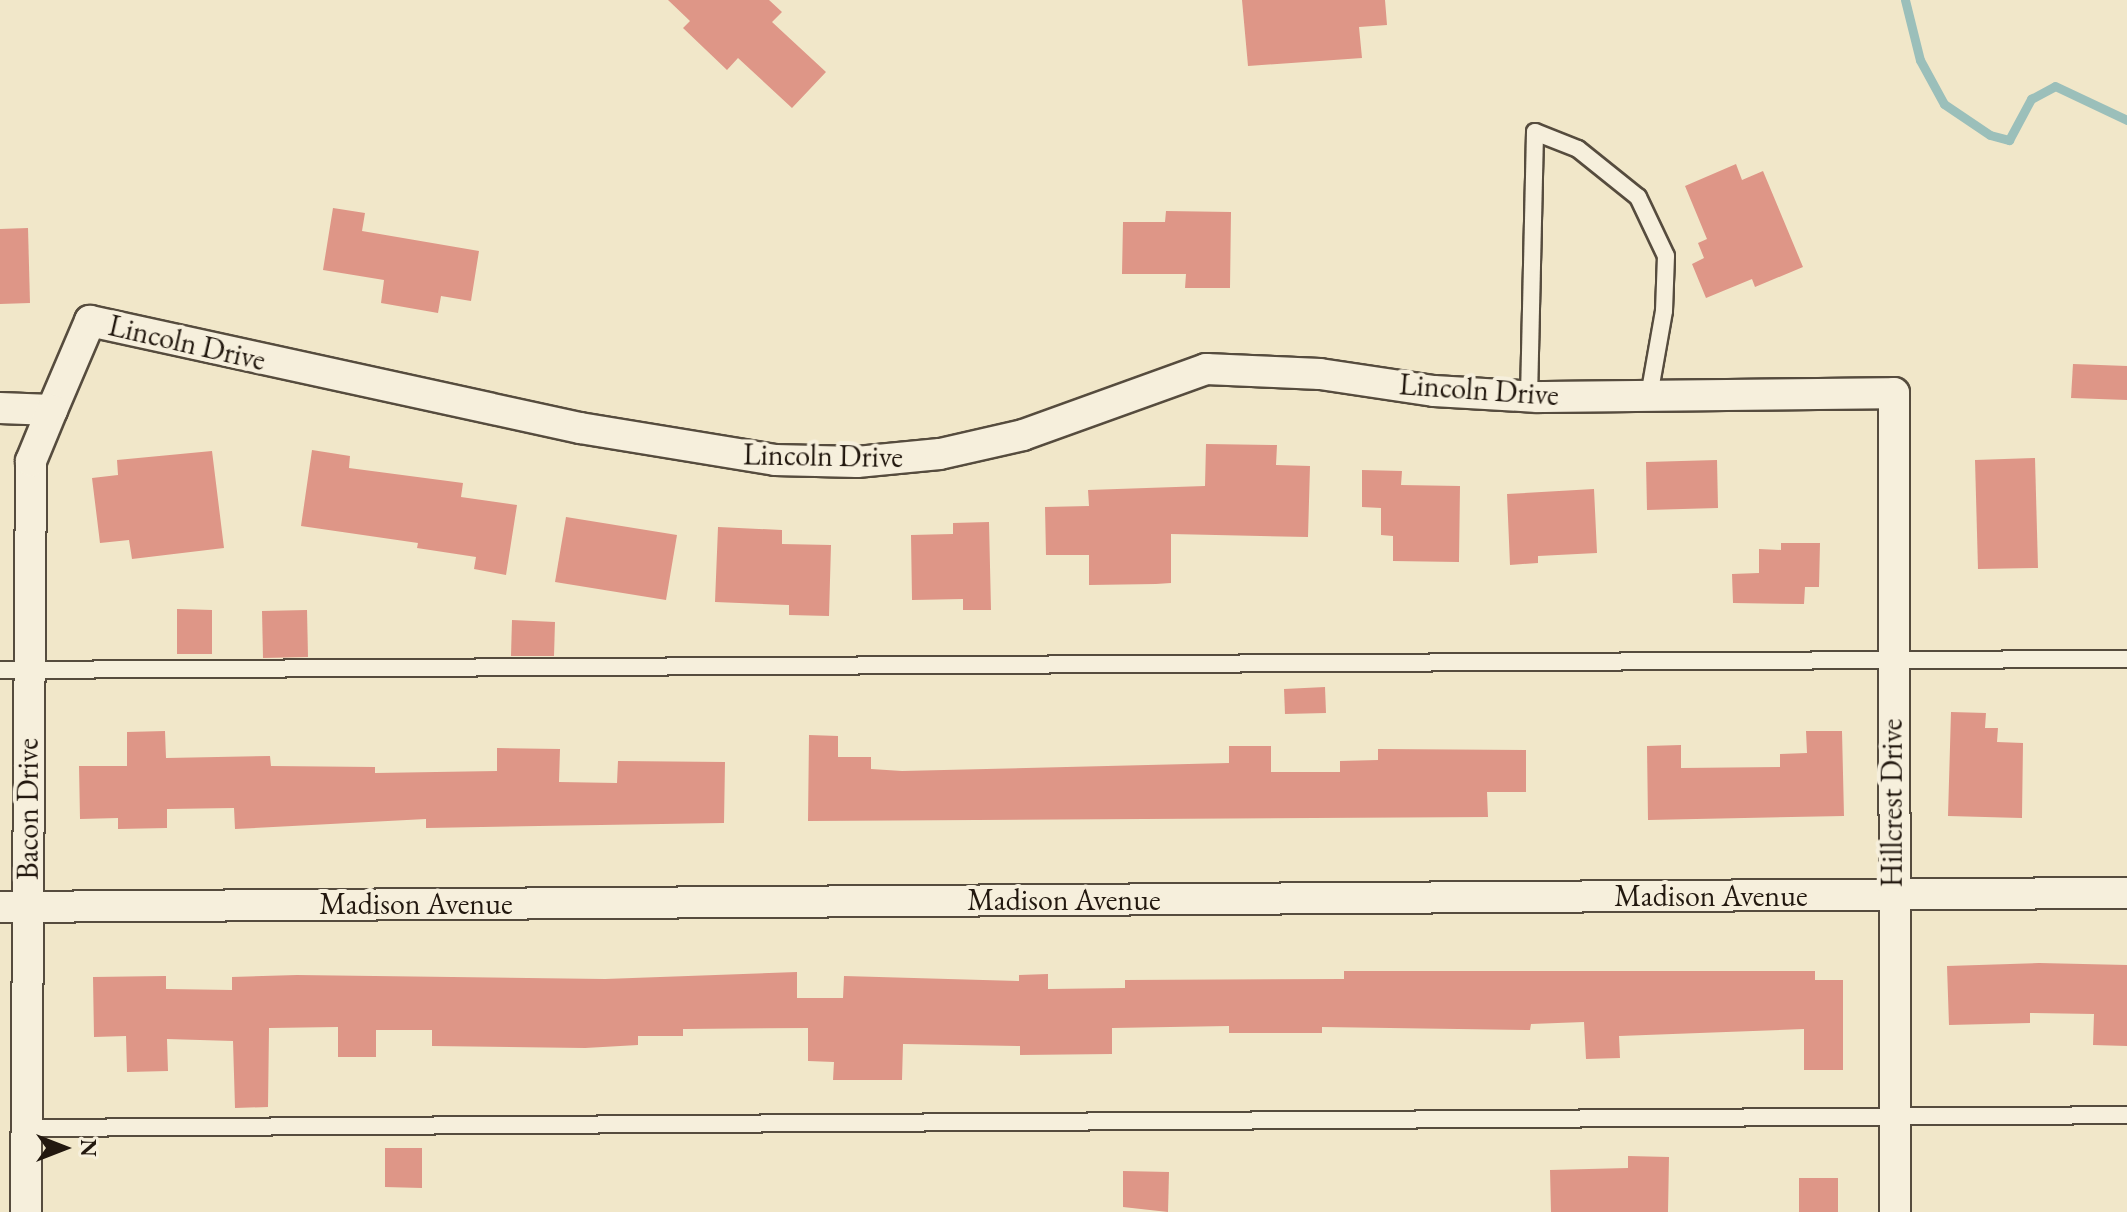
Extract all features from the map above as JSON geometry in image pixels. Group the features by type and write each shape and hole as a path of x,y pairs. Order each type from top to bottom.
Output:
{"street":[{"name":"Lincoln Drive","path":"52,410 90,321 580,428 775,460 857,462 940,454 1023,435 1206,369 1320,374 1434,391 1529,397 1894,393"},
{"name":"Hillcrest Drive","path":"1894,393 1891,895 1895,1212"},
{"path":"0,408 52,410"},
{"name":"Bacon Drive","path":"26,1212 26,1128 14,906 15,670 31,461 52,410"},
{"name":"Madison Avenue","path":"14,906 2127,893"}],"lane":[{"path":"1529,397 1535,132 1578,149 1638,197 1666,256 1664,311 1649,396"},
{"path":"15,670 1893,664 2127,659"},
{"path":"26,1128 1894,1114 2127,1115"}],"building":[{"path":"668,0 769,0 782,12 772,22 826,72 792,108 738,58 727,70 683,28 690,21"},
{"path":"1242,0 1385,0 1387,25 1359,27 1362,58 1248,66"},
{"path":"1736,164 1742,180 1763,171 1803,267 1755,287 1752,279 1706,298 1692,264 1704,258 1698,243 1707,239 1685,186"},
{"path":"333,208 365,213 362,231 479,251 471,301 441,296 438,313 381,303 384,280 323,270"},
{"path":"1166,211 1231,212 1230,288 1185,288 1186,274 1122,274 1123,222 1165,222"},
{"path":"28,228 30,303 0,304 0,229"},
{"path":"2073,364 2127,366 2127,400 2071,398"},
{"path":"1206,444 1277,445 1276,465 1310,466 1308,537 1171,534 1171,583 1089,585 1089,555 1046,555 1045,507 1089,506 1088,490 1205,486"},
{"path":"312,450 350,456 349,468 463,483 461,497 517,505 506,575 474,569 476,557 417,548 418,543 301,526"},
{"path":"212,451 224,548 132,559 129,540 100,543 92,478 118,475 117,460"},
{"path":"2035,458 2038,568 1978,569 1975,460"},
{"path":"1717,460 1718,508 1647,510 1646,462"},
{"path":"1362,470 1402,471 1401,485 1460,486 1459,562 1393,561 1393,536 1381,535 1381,508 1362,507"},
{"path":"1594,489 1597,553 1538,556 1538,563 1510,565 1507,494"},
{"path":"566,517 677,535 666,600 555,582"},
{"path":"989,522 991,610 963,610 963,599 912,600 911,535 953,534 953,523"},
{"path":"718,527 782,530 782,544 831,545 829,616 789,615 789,605 715,602"},
{"path":"1781,543 1820,543 1819,587 1805,587 1804,604 1733,603 1732,574 1759,573 1759,549 1781,550"},
{"path":"177,609 212,610 212,654 177,654"},
{"path":"307,610 308,657 263,658 262,611"},
{"path":"512,620 555,622 554,656 511,656"},
{"path":"1325,687 1326,713 1285,714 1284,689"},
{"path":"1951,712 1986,713 1985,728 1998,728 1997,742 2023,743 2022,818 1948,816"},
{"path":"165,731 166,758 270,756 271,766 375,767 375,773 497,771 497,748 560,749 559,782 617,783 618,761 725,762 724,823 426,828 426,819 235,829 234,808 167,809 167,828 118,829 118,818 80,819 79,766 127,766 127,732"},
{"path":"1806,731 1842,731 1844,816 1648,820 1647,746 1681,745 1681,768 1780,767 1780,754 1807,753"},
{"path":"809,735 838,736 838,757 871,757 871,769 902,771 1229,763 1229,746 1271,746 1271,772 1340,772 1340,761 1378,760 1378,749 1526,750 1526,792 1487,792 1488,817 808,821"},
{"path":"2039,963 2127,965 2127,1046 2093,1045 2094,1014 2030,1013 2030,1023 1949,1025 1947,966"},
{"path":"1344,971 1815,971 1815,980 1843,980 1843,1070 1804,1070 1804,1029 1619,1036 1620,1058 1586,1059 1584,1022 1531,1024 1530,1030 1322,1027 1322,1033 1229,1033 1229,1026 1112,1028 1112,1054 1020,1055 1020,1046 903,1044 902,1080 833,1080 834,1062 808,1061 808,1028 683,1029 683,1036 638,1036 638,1045 585,1048 432,1046 432,1030 376,1030 376,1057 338,1057 338,1027 269,1028 268,1107 235,1108 233,1041 167,1039 168,1071 127,1072 126,1036 94,1037 93,977 166,976 166,989 232,990 232,977 605,979 797,972 797,998 843,998 844,976 1019,981 1019,975 1048,974 1048,989 1125,988 1125,980 1344,979"},
{"path":"385,1148 422,1148 422,1188 385,1187"},
{"path":"1628,1156 1669,1157 1668,1212 1551,1212 1550,1170 1628,1168"},
{"path":"1123,1171 1169,1172 1168,1212 1123,1207"},
{"path":"1799,1178 1838,1178 1838,1212 1799,1212"}],"waterway":[{"path":"1905,0 1920,60 1944,104 1990,135 2009,140 2031,99 2055,86 2127,120"}]}
